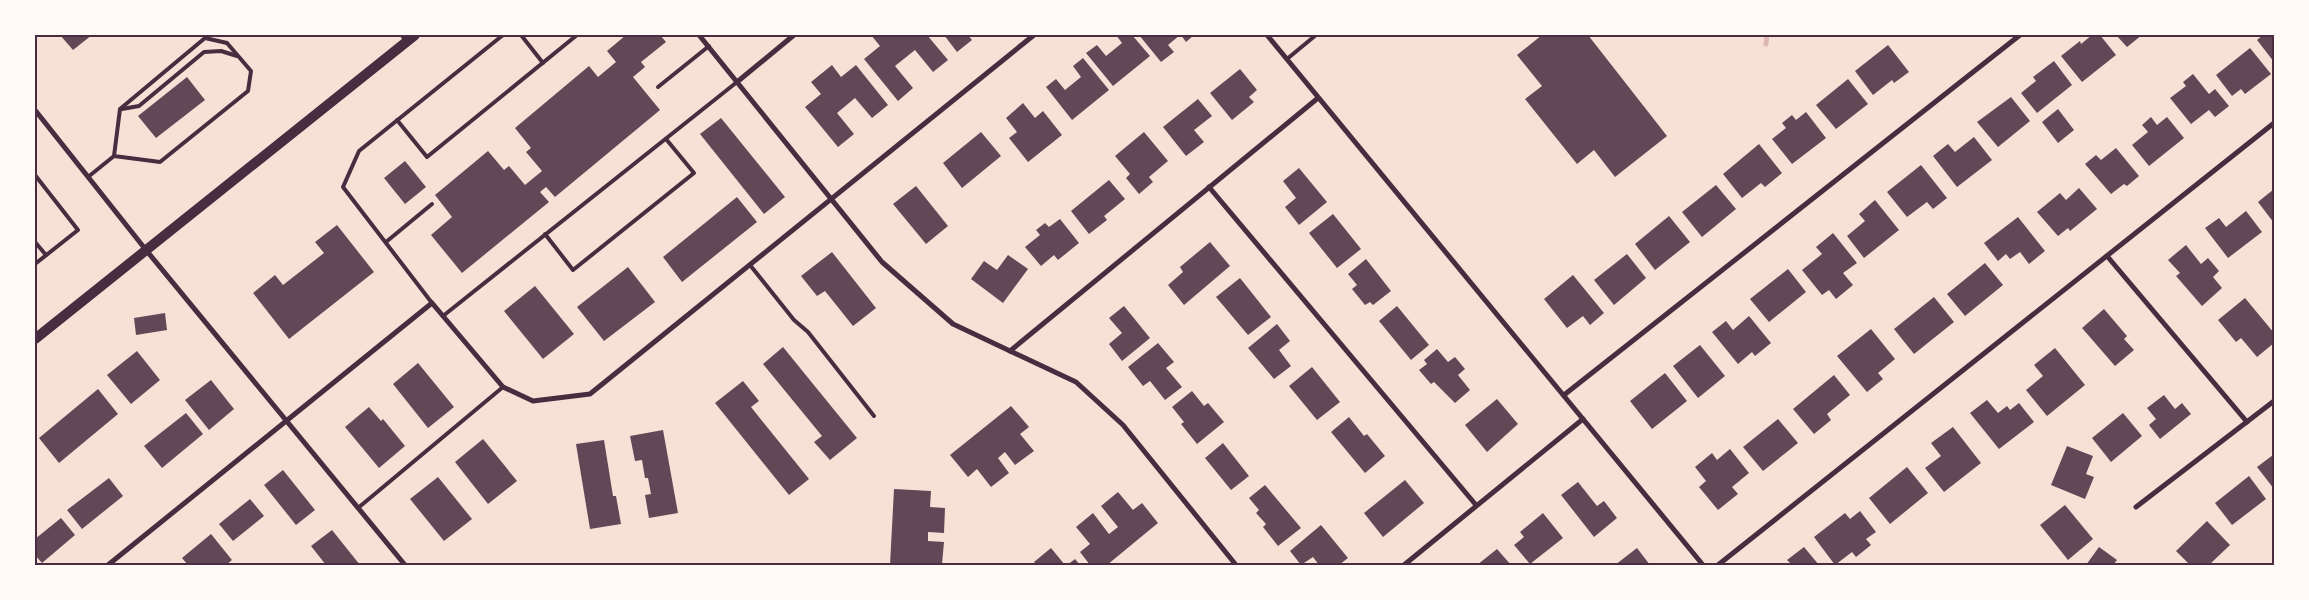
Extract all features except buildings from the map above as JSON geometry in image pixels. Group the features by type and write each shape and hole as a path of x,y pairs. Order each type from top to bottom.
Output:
{"main road":[{"path":"35,339 408,37"}],"street":[{"path":"699,35 882,262 953,324 1076,382 1123,426 1236,565"},
{"path":"737,82 794,35"},
{"path":"108,565 432,303 502,387 533,401 590,394 1034,35"},
{"path":"1268,35 1704,565"},
{"path":"1564,395 2020,35"},
{"path":"1010,351 1318,98"},
{"path":"35,110 146,250 405,565"},
{"path":"1718,565 2274,123"},
{"path":"1209,187 1476,505"},
{"path":"2107,256 2247,422"},
{"path":"2136,507 2274,401"},
{"path":"1404,565 1583,419"}],"lane":[{"path":"432,303 343,188 359,151 503,35"},
{"path":"521,35 543,63"},
{"path":"397,120 427,157 577,35"},
{"path":"1287,59 1316,35"},
{"path":"88,177 114,156 120,109 205,38 226,43 251,71 248,91 160,162 114,156"},
{"path":"658,87 708,46"},
{"path":"120,109 139,106 204,52 220,51 239,56"},
{"path":"443,316 737,82"},
{"path":"546,234 572,270 580,264 694,173 666,139"},
{"path":"35,175 78,230 35,264"},
{"path":"386,242 432,204"},
{"path":"35,242 46,255"},
{"path":"750,265 794,320 808,332 874,416"},
{"path":"358,508 502,387"}],"waterway":[{"path":"1766,44 1767,35"}]}
